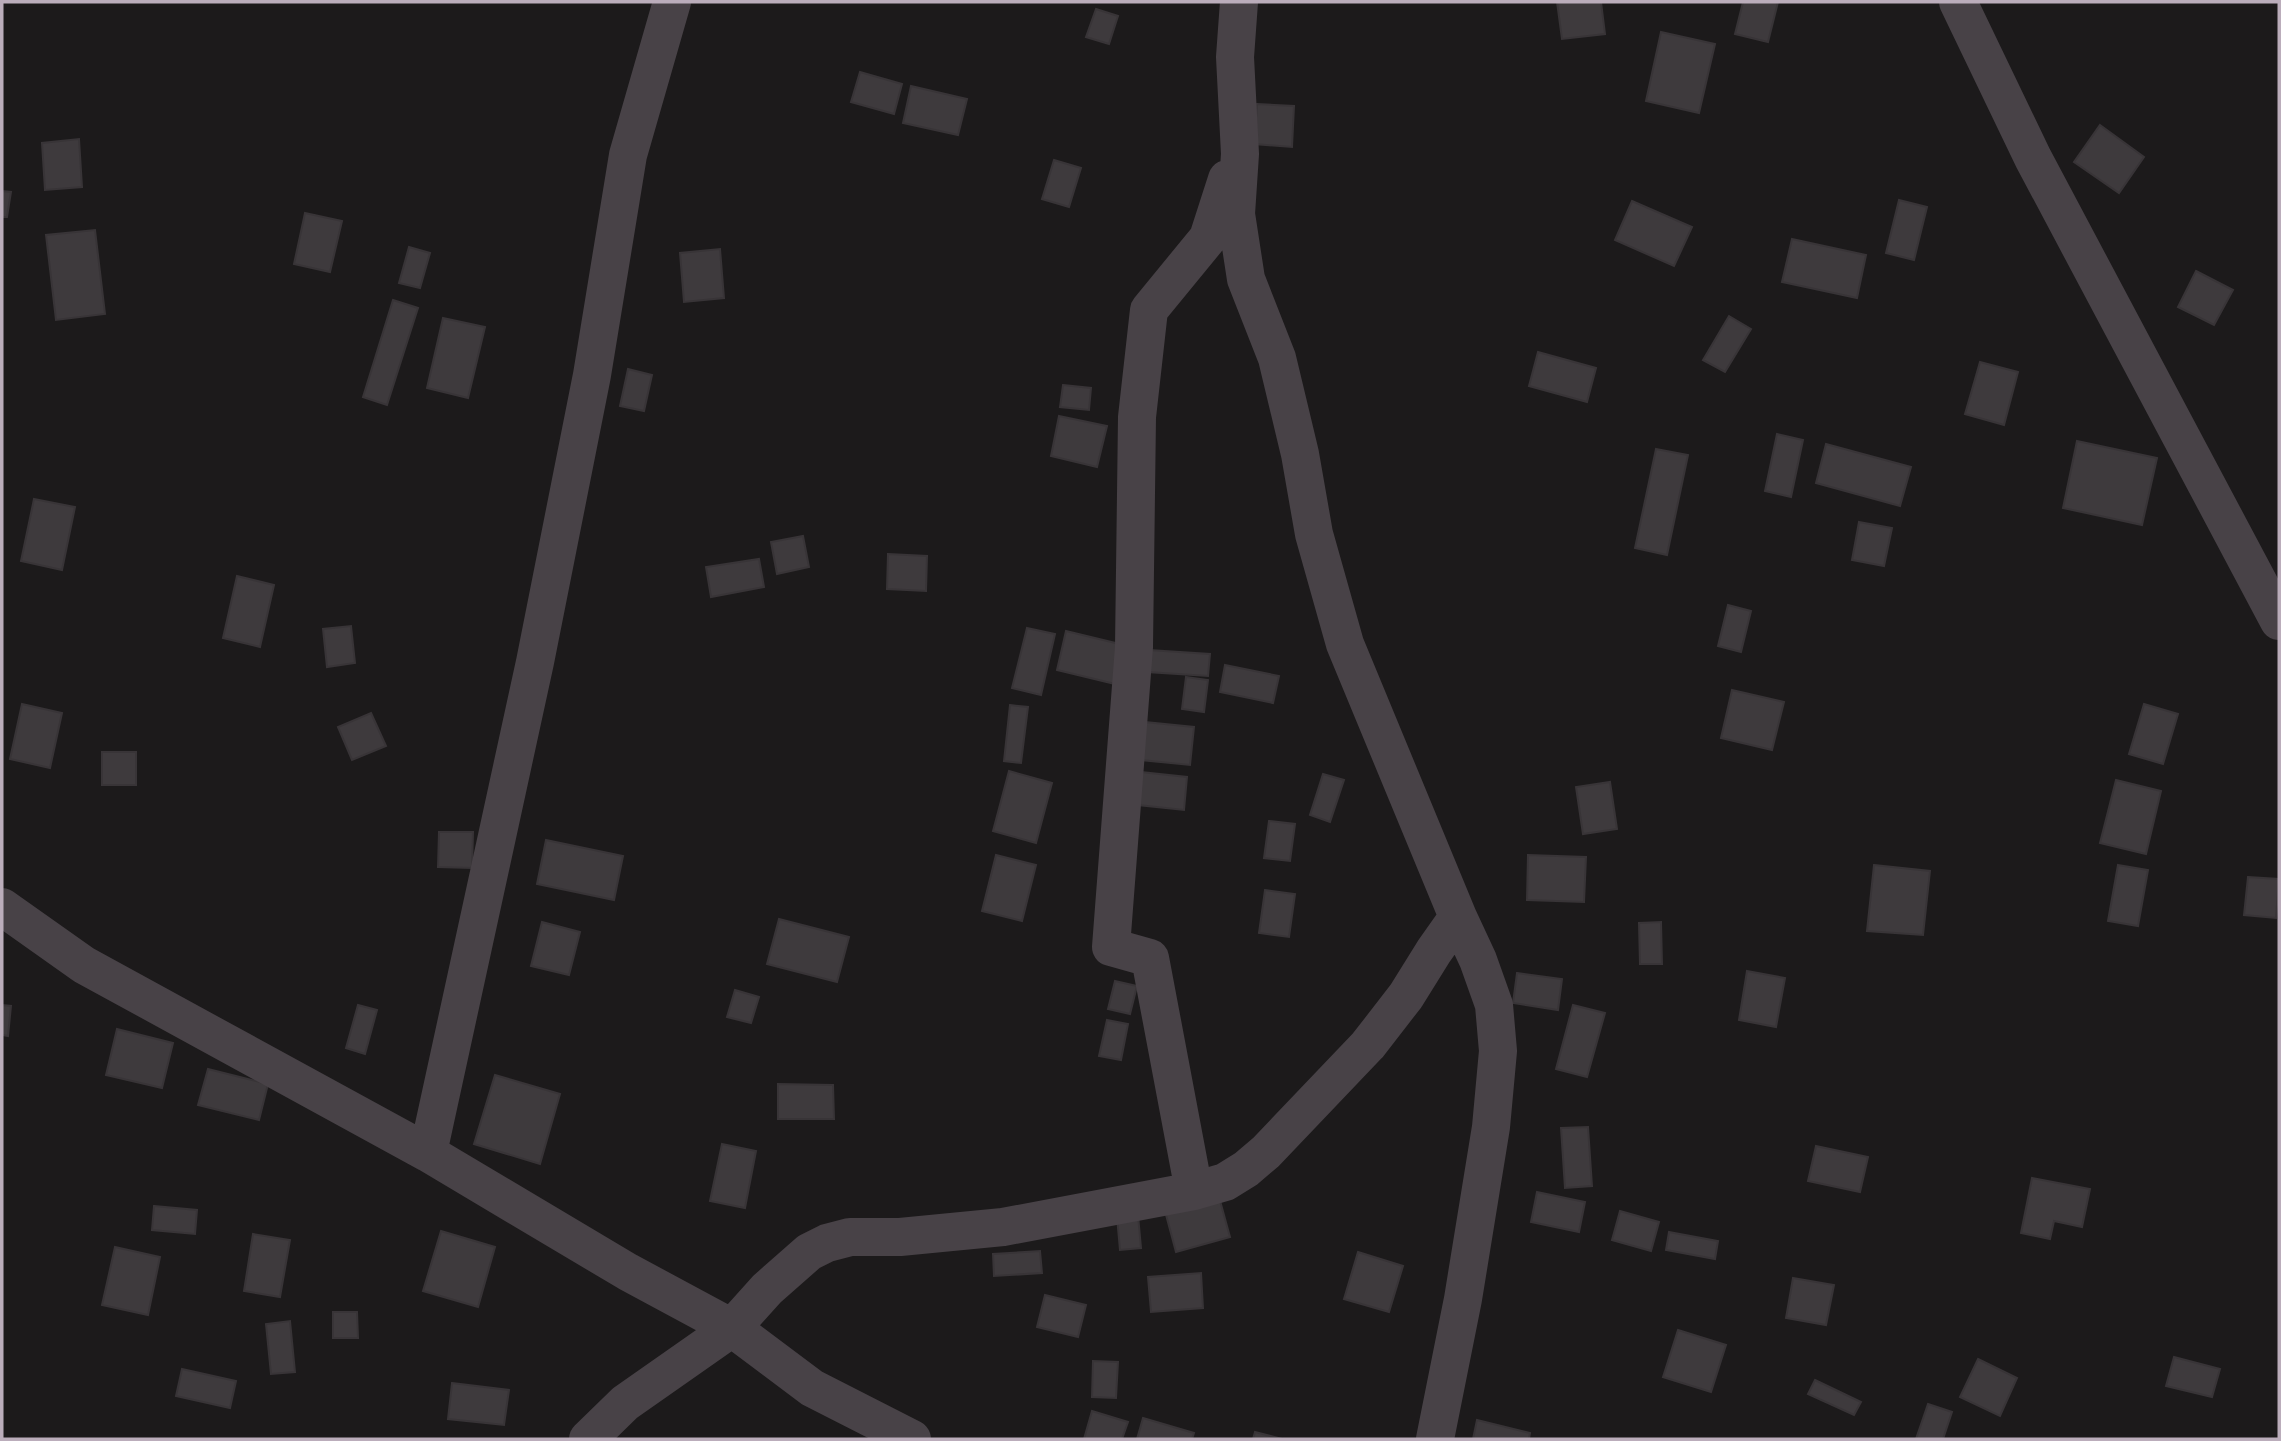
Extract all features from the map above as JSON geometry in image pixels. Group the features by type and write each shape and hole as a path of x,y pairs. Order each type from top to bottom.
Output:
{"street":[{"path":"428,1153 535,662 592,375 628,155 672,2"},
{"path":"1239,2 1235,57 1240,154 1236,214 1246,279 1278,358 1300,454 1314,534 1346,644 1478,960 1494,1005 1498,1051 1490,1127 1467,1273 1435,1439"},
{"path":"1958,2 2034,158 2279,621"},
{"path":"1194,1191 1150,958 1111,947 1134,647 1137,417 1149,310 1208,238 1233,161 1240,154"},
{"path":"2,906 84,965 428,1153 628,1272 732,1328 812,1388 912,1439"},
{"path":"588,1439 625,1402 732,1328 767,1289 809,1252 827,1243 849,1237 900,1237 1003,1227 1194,1191 1225,1182 1246,1169 1275,1142 1368,1045 1406,996 1433,951 1458,917"}],"building":[{"path":"1557,2 1601,2 1605,34 1562,39"},
{"path":"1743,2 1778,2 1768,42 1735,34"},
{"path":"1096,9 1118,16 1109,44 1086,37"},
{"path":"1661,32 1715,44 1699,113 1646,101"},
{"path":"860,72 902,84 894,114 851,102"},
{"path":"911,86 967,99 958,135 903,123"},
{"path":"1257,104 1294,106 1292,147 1254,144"},
{"path":"2100,125 2144,157 2119,193 2074,162"},
{"path":"79,139 82,187 45,190 42,143"},
{"path":"1054,160 1081,168 1069,207 1042,199"},
{"path":"2,191 11,192 7,217 2,217"},
{"path":"1899,200 1927,207 1914,260 1886,253"},
{"path":"1632,201 1692,227 1674,266 1615,240"},
{"path":"305,213 342,221 330,272 294,264"},
{"path":"95,230 105,314 56,320 46,235"},
{"path":"1792,239 1866,255 1857,298 1782,282"},
{"path":"409,247 430,253 420,288 399,283"},
{"path":"720,249 724,298 684,302 680,253"},
{"path":"2196,271 2233,290 2214,325 2178,307"},
{"path":"393,300 418,308 387,405 363,397"},
{"path":"1729,316 1751,329 1725,372 1703,360"},
{"path":"443,318 485,327 468,398 427,388"},
{"path":"1538,352 1596,368 1587,402 1529,386"},
{"path":"1980,362 2018,372 2004,425 1965,414"},
{"path":"628,369 652,375 644,411 620,406"},
{"path":"1063,385 1091,388 1089,410 1060,407"},
{"path":"1059,416 1107,426 1097,467 1051,456"},
{"path":"1777,434 1803,440 1791,497 1765,491"},
{"path":"2077,441 2157,458 2142,525 2063,508"},
{"path":"1826,444 1911,467 1900,506 1816,483"},
{"path":"1656,449 1688,455 1667,555 1635,548"},
{"path":"34,499 75,507 62,570 21,561"},
{"path":"1859,522 1892,528 1884,566 1852,560"},
{"path":"803,536 809,567 777,574 771,542"},
{"path":"888,554 927,556 926,591 887,589"},
{"path":"759,559 764,587 711,597 706,567"},
{"path":"237,576 274,585 260,647 223,638"},
{"path":"1728,605 1751,611 1741,652 1718,646"},
{"path":"351,626 355,663 327,667 323,629"},
{"path":"1027,628 1055,634 1041,695 1012,688"},
{"path":"1066,631 1124,645 1115,684 1057,670"},
{"path":"1149,650 1210,654 1208,676 1147,672"},
{"path":"1225,665 1279,676 1273,703 1220,692"},
{"path":"1186,677 1208,680 1204,712 1182,709"},
{"path":"1732,690 1784,702 1772,750 1721,738"},
{"path":"22,704 62,713 50,768 10,759"},
{"path":"2144,704 2178,714 2163,764 2129,754"},
{"path":"1010,705 1028,707 1021,763 1004,761"},
{"path":"371,713 386,746 352,760 338,727"},
{"path":"1135,721 1194,727 1190,765 1131,759"},
{"path":"102,752 136,752 136,785 102,785"},
{"path":"1009,771 1052,783 1036,843 993,831"},
{"path":"1141,772 1187,777 1184,810 1138,805"},
{"path":"1323,774 1344,780 1330,822 1310,815"},
{"path":"2116,780 2161,791 2146,854 2100,843"},
{"path":"1610,782 1617,829 1583,834 1576,787"},
{"path":"1269,821 1295,824 1290,861 1264,858"},
{"path":"439,832 473,832 472,868 438,867"},
{"path":"546,840 623,856 614,900 537,884"},
{"path":"996,855 1036,865 1022,921 982,911"},
{"path":"1528,855 1586,857 1584,902 1527,900"},
{"path":"1874,865 1930,871 1923,935 1867,931"},
{"path":"2118,865 2148,870 2138,926 2108,921"},
{"path":"2248,877 2279,879 2276,918 2244,915"},
{"path":"1265,890 1295,894 1289,937 1259,933"},
{"path":"779,919 849,937 837,982 767,964"},
{"path":"542,922 580,932 569,975 531,966"},
{"path":"1661,922 1662,964 1640,964 1639,923"},
{"path":"1747,971 1785,978 1776,1027 1739,1020"},
{"path":"1517,973 1562,979 1558,1010 1513,1003"},
{"path":"1115,981 1137,986 1130,1014 1108,1009"},
{"path":"735,990 759,997 751,1023 727,1017"},
{"path":"2,1005 11,1006 8,1036 2,1035"},
{"path":"358,1005 377,1010 365,1054 346,1048"},
{"path":"1573,1005 1605,1013 1587,1077 1556,1069"},
{"path":"1107,1020 1128,1024 1121,1060 1099,1056"},
{"path":"117,1029 173,1043 162,1088 106,1075"},
{"path":"208,1069 268,1084 259,1120 198,1105"},
{"path":"495,1075 560,1094 540,1164 474,1144"},
{"path":"778,1084 833,1085 834,1119 778,1119"},
{"path":"1588,1127 1592,1186 1565,1188 1561,1128"},
{"path":"722,1144 756,1151 745,1208 710,1201"},
{"path":"1816,1146 1868,1157 1860,1192 1808,1181"},
{"path":"2032,1178 2090,1189 2082,1227 2054,1221 2050,1239 2021,1233"},
{"path":"1537,1192 1585,1202 1579,1232 1531,1222"},
{"path":"1219,1197 1230,1237 1176,1252 1165,1211"},
{"path":"154,1206 197,1210 195,1234 152,1230"},
{"path":"1620,1211 1659,1222 1651,1251 1612,1240"},
{"path":"1138,1215 1141,1248 1120,1250 1117,1217"},
{"path":"441,1231 495,1247 478,1307 423,1291"},
{"path":"1669,1232 1718,1241 1715,1259 1666,1250"},
{"path":"253,1234 290,1240 280,1297 244,1291"},
{"path":"115,1247 160,1257 148,1315 102,1305"},
{"path":"1040,1251 1042,1273 994,1276 993,1254"},
{"path":"1358,1252 1403,1266 1389,1312 1344,1299"},
{"path":"1201,1273 1203,1308 1151,1312 1148,1277"},
{"path":"1793,1278 1834,1285 1826,1325 1786,1318"},
{"path":"1045,1295 1086,1305 1078,1337 1037,1327"},
{"path":"333,1312 357,1312 358,1338 333,1338"},
{"path":"290,1321 295,1372 271,1374 266,1324"},
{"path":"1678,1330 1726,1345 1711,1392 1663,1377"},
{"path":"2174,1357 2220,1369 2212,1397 2166,1386"},
{"path":"1978,1359 2017,1378 2000,1416 1960,1397"},
{"path":"1093,1361 1118,1362 1116,1398 1092,1397"},
{"path":"182,1369 236,1381 230,1408 176,1396"},
{"path":"1815,1380 1861,1402 1854,1415 1808,1394"},
{"path":"452,1383 509,1390 504,1425 448,1419"},
{"path":"1928,1404 1952,1412 1943,1439 1916,1439"},
{"path":"1092,1411 1128,1422 1122,1439 1084,1439"},
{"path":"1143,1418 1194,1433 1192,1439 1137,1439"},
{"path":"1477,1420 1530,1433 1529,1439 1473,1439"},
{"path":"1255,1432 1282,1439 1253,1439"}]}
